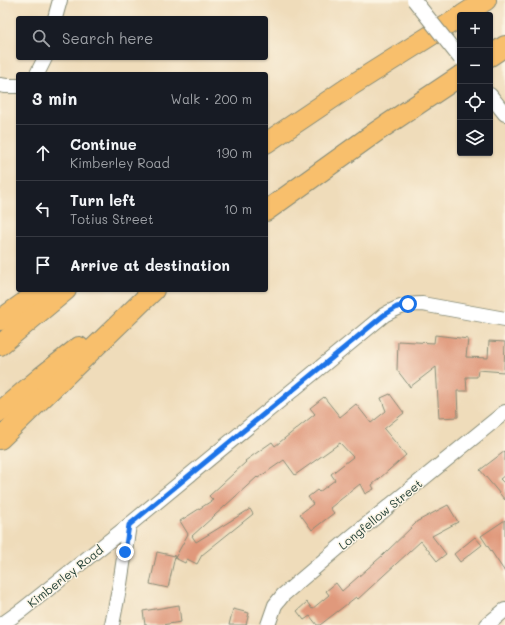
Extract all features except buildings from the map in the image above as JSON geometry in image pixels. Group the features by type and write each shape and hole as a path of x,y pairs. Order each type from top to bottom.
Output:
{"highway":[{"path":"467,12 486,0"},
{"path":"268,142 349,87 457,19"},
{"path":"493,54 505,46"},
{"path":"268,210 376,132 457,78"},
{"path":"0,320 39,292"},
{"path":"0,345 64,292"},
{"path":"0,412 41,377 151,292"},
{"path":"0,439 152,292"}],"street":[{"path":"56,16 60,0"},
{"path":"414,0 457,54"},
{"path":"38,72 44,60"},
{"path":"0,85 16,86"},
{"path":"493,99 505,114"},
{"name":"Kimberley Road","path":"1,625 129,525 384,315 397,307 408,304 422,304 505,319"},
{"name":"Longfellow Street","path":"268,625 275,605 283,594 505,412"},
{"path":"112,625 129,525"},
{"path":"487,625 505,610"}],"route":[{"path":"125,552 129,525 384,315 397,307 408,304"}]}
